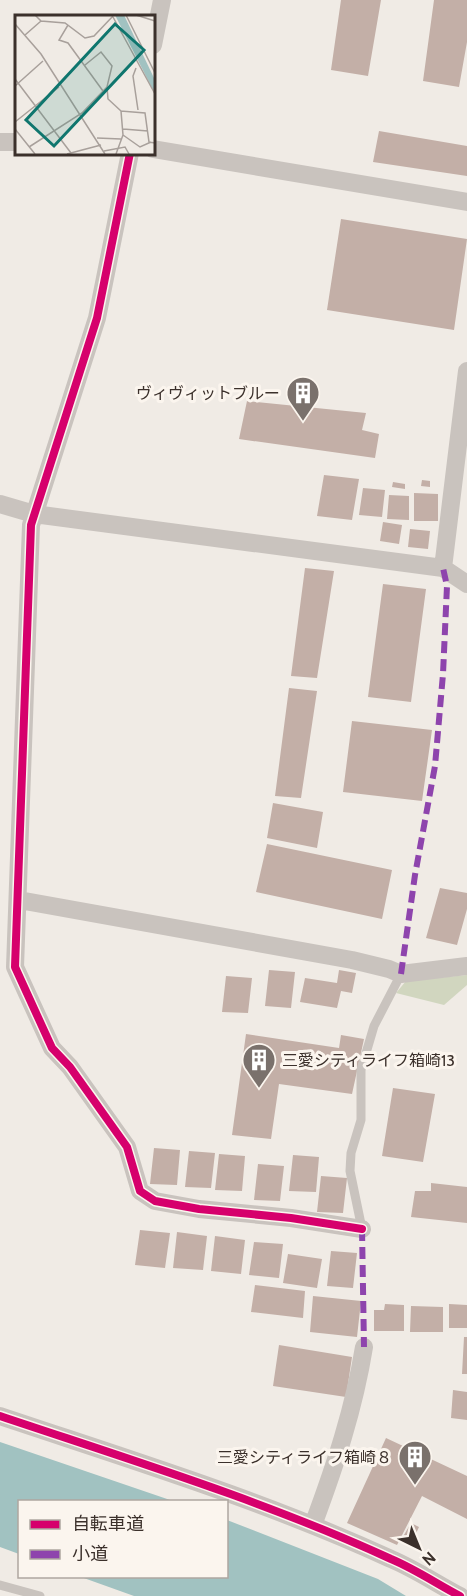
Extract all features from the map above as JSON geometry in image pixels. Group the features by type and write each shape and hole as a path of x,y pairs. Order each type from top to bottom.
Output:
{"street":[{"path":"154,40 162,0"},
{"path":"154,149 467,202"},
{"path":"130,154 98,318 31,525 19,900 8,964 52,1048 70,1067 127,1147 140,1191 155,1201 199,1209 291,1218 362,1229"},
{"path":"443,568 467,371"},
{"path":"0,504 34,514 443,568 467,584"},
{"path":"19,900 352,960 401,974 467,966"},
{"path":"314,1525 354,1400 364,1347"},
{"path":"0,1416 199,1483 314,1525 394,1560 460,1596"}],"lane":[{"path":"362,1229 350,1171 351,1153 361,1120 361,1070 374,1026 401,974"},
{"path":"0,1585 40,1596"}],"green space":[{"path":"467,975 467,985 444,1005 396,993 406,981"}],"water":[{"path":"0,1442 170,1500 18,1500 18,1554 0,1547"},
{"path":"228,1520 378,1579 406,1596 134,1596 84,1578 228,1578"}],"building":[{"path":"341,0 381,0 368,76 331,70"},
{"path":"434,0 467,0 467,42 459,87 423,81"},
{"path":"379,131 467,146 467,176 373,162"},
{"path":"341,219 467,239 454,330 327,310"},
{"name":"ヴィヴィットブルー","path":"247,401 366,413 362,430 379,434 375,458 239,439"},
{"path":"324,475 359,479 352,520 317,516"},
{"path":"422,480 430,481 430,487 421,486"},
{"path":"393,482 405,484 405,489 392,487"},
{"path":"363,488 385,490 382,517 359,515"},
{"path":"414,493 438,494 438,521 414,521"},
{"path":"389,495 409,496 409,520 387,519"},
{"path":"383,522 402,525 399,544 380,541"},
{"path":"410,529 430,531 428,549 408,547"},
{"path":"305,568 334,571 317,678 291,676"},
{"path":"383,584 426,589 411,702 368,697"},
{"path":"289,688 317,691 301,798 275,796"},
{"path":"352,721 432,730 422,801 343,792"},
{"path":"273,803 323,812 317,848 267,838"},
{"path":"267,844 392,870 382,919 256,892"},
{"path":"440,888 467,893 467,909 457,945 426,938"},
{"path":"269,970 295,972 291,1008 265,1006"},
{"path":"339,970 356,973 352,993 341,991 337,1008 300,1002 305,978 337,983"},
{"path":"226,976 252,978 248,1013 222,1012"},
{"name":"三愛シティライフ箱崎13","path":"246,1034 339,1048 341,1035 364,1039 352,1094 279,1084 271,1139 232,1135"},
{"path":"393,1088 435,1094 423,1162 382,1156"},
{"path":"154,1148 180,1150 177,1185 150,1184"},
{"path":"189,1151 215,1153 211,1188 185,1187"},
{"path":"219,1154 245,1156 242,1191 215,1190"},
{"path":"293,1155 319,1157 316,1192 289,1191"},
{"path":"258,1164 284,1166 280,1201 254,1200"},
{"path":"321,1176 347,1178 343,1213 317,1212"},
{"path":"431,1183 467,1187 467,1223 411,1217 415,1191 431,1191"},
{"path":"140,1230 170,1233 165,1268 135,1265"},
{"path":"177,1232 207,1236 203,1270 173,1268"},
{"path":"215,1236 245,1240 241,1274 211,1271"},
{"path":"254,1242 283,1244 279,1278 249,1275"},
{"path":"331,1251 357,1253 353,1288 327,1286"},
{"path":"288,1254 322,1259 317,1288 283,1283"},
{"path":"255,1285 305,1291 303,1318 251,1312"},
{"path":"313,1296 361,1301 357,1337 310,1332"},
{"path":"385,1304 404,1305 404,1331 374,1331 374,1310 384,1310"},
{"path":"449,1304 467,1305 467,1328 449,1328"},
{"path":"411,1306 443,1307 443,1332 410,1332"},
{"path":"464,1337 467,1337 467,1374 462,1374"},
{"path":"279,1345 352,1357 346,1397 273,1386"},
{"path":"453,1390 467,1392 467,1420 451,1418"},
{"name":"三愛シティライフ箱崎８","path":"386,1438 467,1476 467,1519 422,1496 397,1545 347,1523"},
{"path":"411,1523 419,1527 413,1540 404,1535"}],"marked path":[{"path":"401,974 415,875 435,766 443,674 447,586 443,568"},
{"path":"362,1229 364,1347"}],"cycle path":[{"path":"130,154 97,318 31,525 15,967 52,1048 70,1067 127,1147 140,1191 155,1201 199,1209 291,1218 362,1229"},
{"path":"0,1416 197,1482 295,1518 400,1563 460,1596"}],"place":[{"name":"ヴィヴィットブルー","path":"303,422"},
{"name":"三愛シティライフ箱崎13","path":"259,1089"},
{"name":"三愛シティライフ箱崎８","path":"415,1486"}]}
